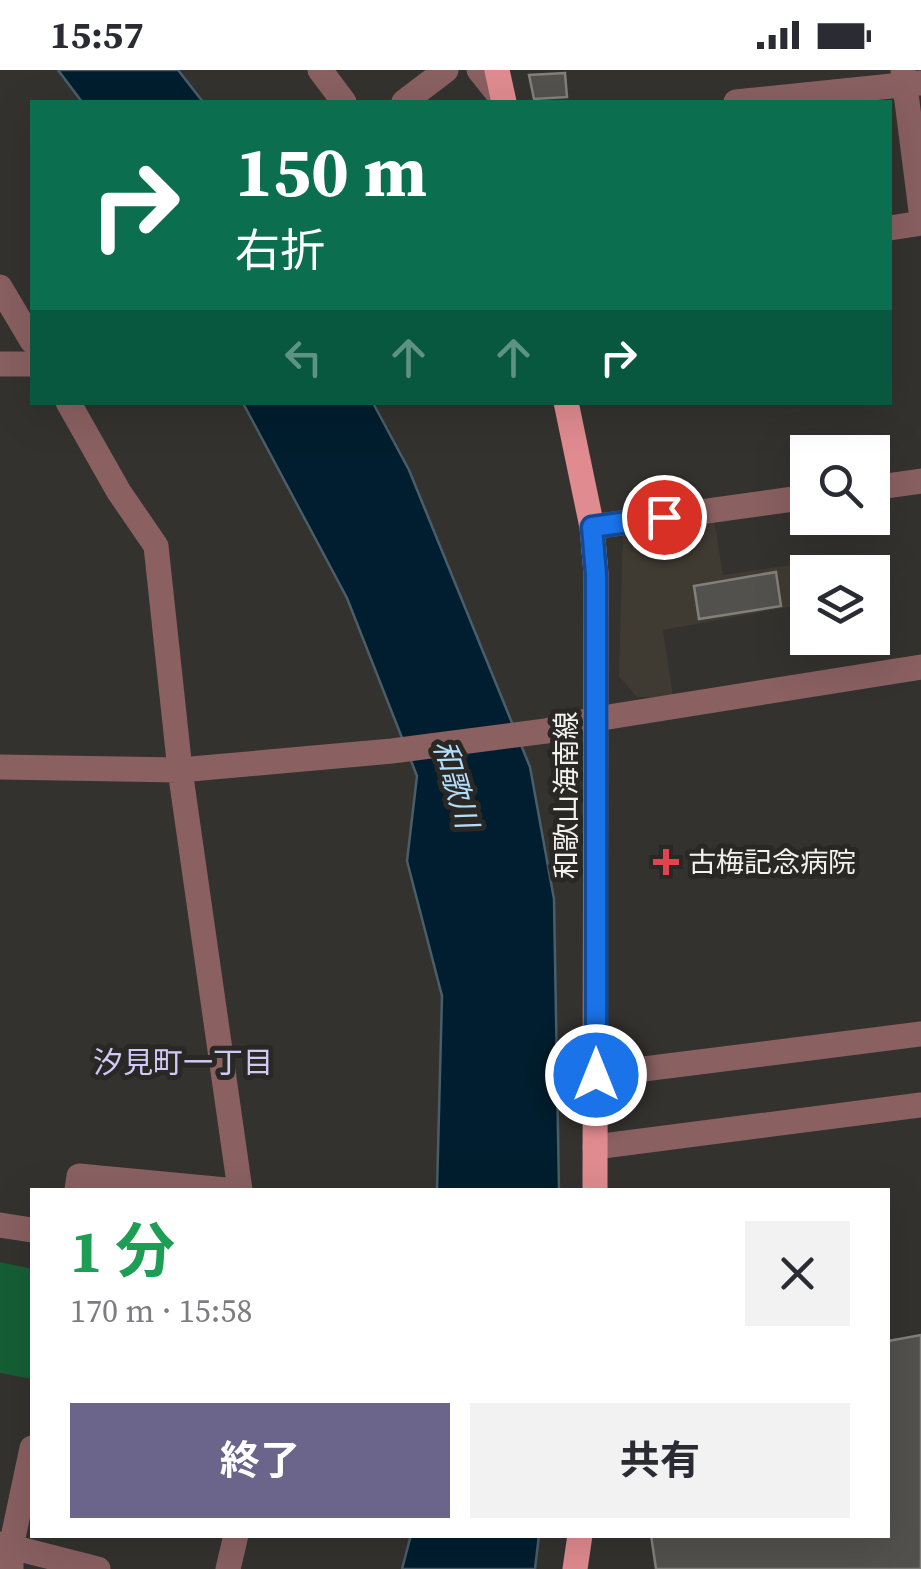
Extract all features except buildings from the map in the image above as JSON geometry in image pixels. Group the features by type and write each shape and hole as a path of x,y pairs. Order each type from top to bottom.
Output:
{"main road":[{"path":"497,70 504,100"},
{"name":"和歌山海南線","path":"567,405 592,527 596,574 594,1188"},
{"path":"575,1569 580,1538"}],"street":[{"path":"320,70 342,100"},
{"path":"407,100 446,70"},
{"path":"479,70 503,100"},
{"path":"751,100 910,79 921,212"},
{"path":"892,228 921,223"},
{"path":"0,286 30,337"},
{"path":"0,364 30,364"},
{"path":"70,405 119,492 156,546 180,770 240,1188"},
{"path":"890,486 921,482"},
{"path":"592,527 790,500"},
{"path":"0,767 180,770 392,751 546,731 596,719 921,667"},
{"path":"596,1075 921,1034"},
{"path":"595,1147 921,1105"},
{"path":"77,1188 80,1176 205,1188"},
{"path":"0,1225 30,1230"},
{"path":"30,1456 7,1554 98,1569"},
{"path":"228,1569 235,1538"}],"shaded area":[{"path":"714,519 723,575 790,565 790,607 663,630 673,697 637,697 619,676 623,531"}],"green space":[{"path":"0,1262 30,1269 30,1379 0,1373"}],"water":[{"path":"58,70 178,70 201,100 80,100"},
{"name":"和歌川","path":"244,405 374,405 409,470 530,767 554,899 559,1188 437,1188 442,996 407,861 417,776 347,598"},
{"path":"410,1538 539,1538 535,1569 402,1569"}],"place":[{"name":"古梅記念病院","path":"666,862"}],"district":[{"name":"汐見町一丁目","path":"183,1062"}],"route":[{"path":"596,1075 596,574 592,527 664,517"}]}
